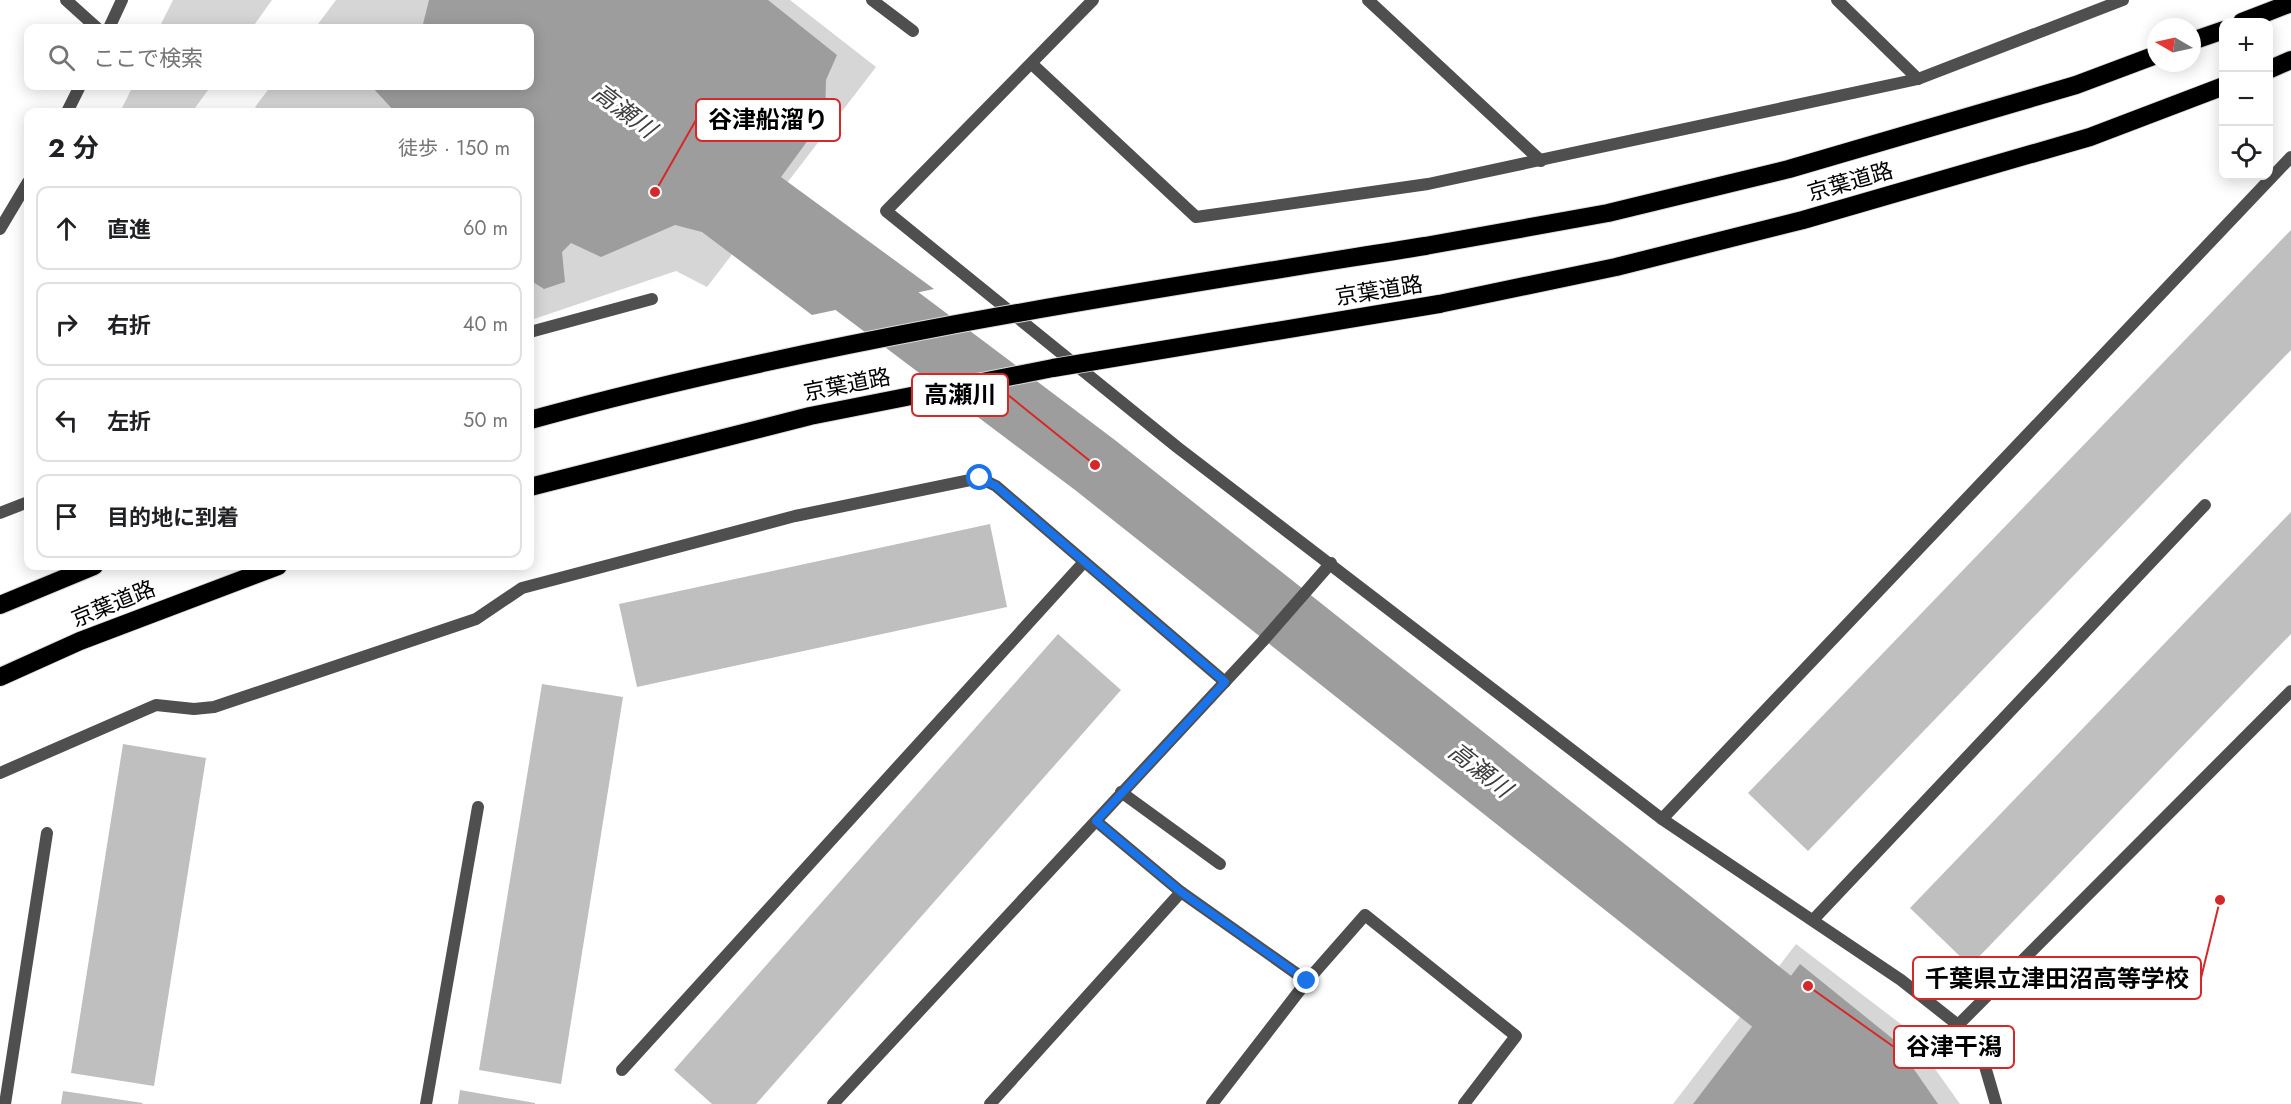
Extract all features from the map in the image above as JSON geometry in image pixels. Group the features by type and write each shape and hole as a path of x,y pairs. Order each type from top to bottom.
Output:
{"highway":[{"path":"2252,18 2291,3"},
{"path":"2201,38 2219,31"},
{"name":"京葉道路","path":"534,419 597,401 791,357 1042,308 1425,246 1608,213 1790,169 2076,85 2147,58"},
{"path":"2273,68 2291,60"},
{"name":"京葉道路","path":"534,485 810,416 1053,368 1439,304 1616,267 1803,220 2090,136 2219,88"},
{"name":"京葉道路","path":"0,605 84,570"},
{"name":"京葉道路","path":"0,677 80,641 267,570"}],"street":[{"path":"66,0 93,24"},
{"path":"111,24 122,0"},
{"path":"872,0 913,31"},
{"path":"1093,0 886,212 1177,447 1662,819 1901,980 1958,1025 1983,1056 1996,1104"},
{"path":"1368,0 1541,160"},
{"path":"1837,0 1918,79"},
{"path":"1032,64 1196,217 1428,184 1918,79 2123,0"},
{"path":"69,108 78,90"},
{"path":"1662,819 2291,157"},
{"path":"0,229 24,189"},
{"path":"534,331 652,299"},
{"path":"0,773 156,705 194,709 214,707 476,619 522,588 795,516 980,478 996,486 1225,682"},
{"path":"0,513 24,503"},
{"path":"1813,920 2205,505"},
{"path":"622,1070 1084,562"},
{"path":"833,1104 1262,642 1331,563"},
{"path":"1958,1025 2291,691"},
{"path":"1121,792 1220,864"},
{"path":"426,1104 478,807"},
{"path":"1096,821 1181,892 1307,981"},
{"path":"4,1104 47,833"},
{"path":"990,1104 1181,892"},
{"path":"1212,1104 1307,981 1365,915 1516,1036 1464,1104"}],"shaded area":[{"path":"173,0 272,0 255,24 161,24"},
{"path":"336,0 790,0 876,67 707,287 676,271 534,319 534,108 255,107 268,90 534,90 534,24 318,24"},
{"path":"131,90 208,90 195,108 122,108"},
{"path":"1796,944 1906,1028 1960,1104 1673,1104"}],"water":[{"path":"429,0 768,0 837,55 826,80 825,117 781,177 934,289 812,315 702,232 675,225 601,257 571,243 562,252 565,282 544,289 534,283 534,108 391,108 375,90 534,90 534,24 423,24"},
{"path":"1800,964 1893,1039 1938,1104 1693,1104"}],"building":[{"path":"2291,230 2291,350 1808,851 1748,793"},
{"path":"2291,512 2291,634 1970,966 1910,908"},
{"path":"990,524 1007,607 637,687 619,604"},
{"path":"1058,634 1121,690 756,1104 712,1104 674,1070"},
{"path":"542,684 623,697 561,1084 479,1070"},
{"path":"123,744 206,758 154,1086 71,1073"},
{"path":"460,1090 535,1103 535,1104 458,1104"},
{"path":"63,1091 143,1103 61,1104"}],"waterway":[{"name":"高瀬川","path":"805,247 1095,465 1842,1057 1867,1104"}],"place":[{"name":"谷津船溜り","path":"655,192"},
{"name":"高瀬川","path":"1095,465"},
{"name":"千葉県立津田沼高等学校","path":"2220,900"},
{"name":"谷津干潟","path":"1808,986"}],"route":[{"path":"980,478 996,486 1225,682 1096,821 1181,892 1307,981"}]}
